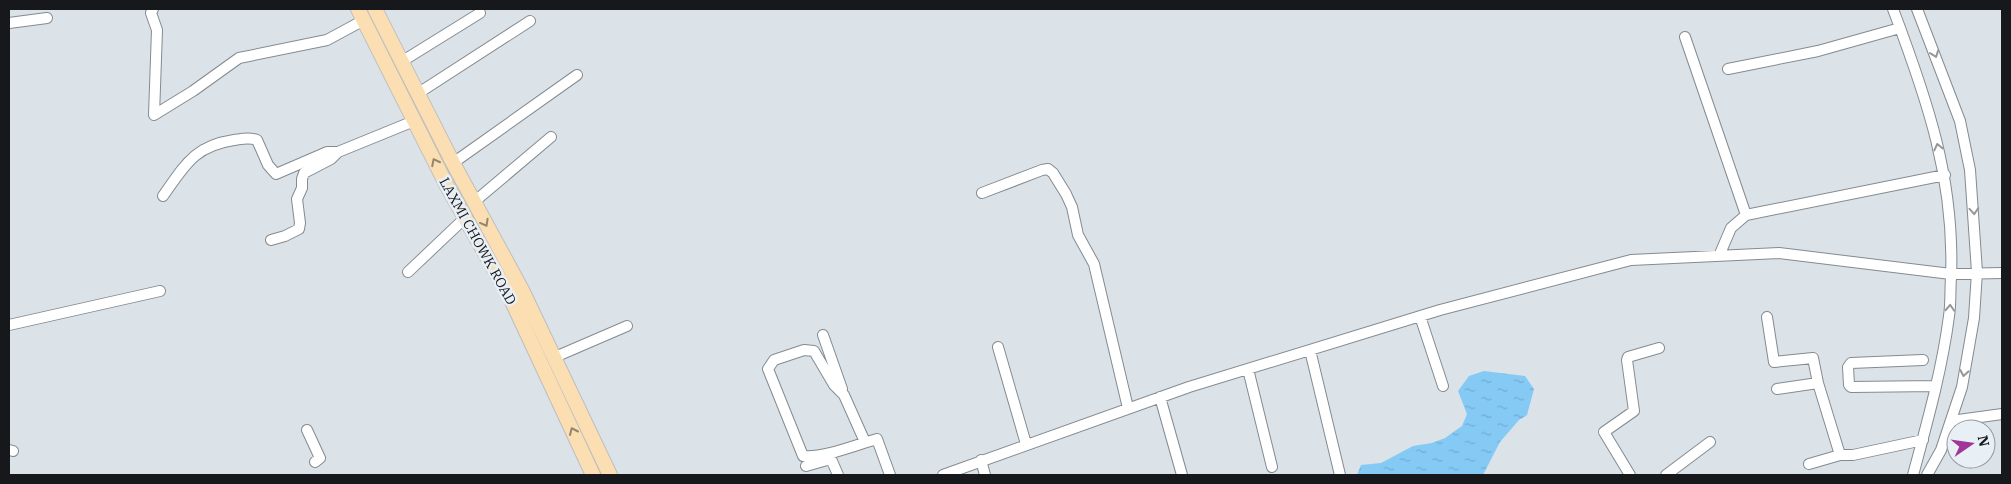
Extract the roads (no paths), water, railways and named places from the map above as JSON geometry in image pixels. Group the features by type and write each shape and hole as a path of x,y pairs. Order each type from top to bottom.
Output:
{"main road":[{"name":"LAXMI CHOWK ROAD","path":"375,9 453,163 522,290 610,475"},
{"name":"LAXMI CHOWK ROAD","path":"362,13 414,121 510,297 593,475"},
{"path":"455,199 471,197"}],"street":[{"path":"153,9 151,13 157,30 154,115 193,92 239,58 327,40 362,13"},
{"path":"1893,9 1934,127 1945,175 1952,243 1950,315 1936,386 1913,475"},
{"path":"1917,9 1960,121 1970,170 1977,272 1974,318 1962,387 1952,419"},
{"path":"401,62 480,13"},
{"path":"9,23 46,18"},
{"path":"417,94 530,21"},
{"path":"1728,69 1818,51 1900,28"},
{"path":"1685,37 1746,214"},
{"path":"453,163 578,76"},
{"path":"163,196 190,158 204,148 223,142 250,137 257,140 268,165 276,174 327,152 338,152 414,121"},
{"path":"471,197 551,137"},
{"path":"271,240 299,229 297,199 302,188 304,173 331,159 338,152"},
{"path":"982,193 1042,170 1048,169 1053,173 1072,207 1078,235 1094,264 1128,408"},
{"path":"1719,256 1731,228 1746,214 1945,175"},
{"path":"408,272 466,217"},
{"path":"943,475 1128,408 1248,368 1420,316 1631,260 1779,253 1951,274 2002,273"},
{"path":"9,324 160,291"},
{"path":"1420,316 1443,386"},
{"path":"1768,317 1774,362 1818,358 1818,382 1840,455"},
{"path":"555,357 627,326"},
{"path":"823,335 844,395 865,442"},
{"path":"998,346 1026,444"},
{"path":"1630,475 1604,432 1634,411 1626,360 1628,357 1659,348"},
{"path":"844,395 834,385 814,351 804,350 774,360 768,369 802,456 813,457 877,439 890,475"},
{"path":"1310,350 1340,475"},
{"path":"1923,360 1851,363 1848,367 1848,385 1851,387 1936,386"},
{"path":"1248,368 1272,467"},
{"path":"1777,389 1818,382"},
{"path":"1160,397 1182,475"},
{"path":"1966,419 2002,414"},
{"path":"307,430 320,458 315,462"},
{"path":"1927,475 1942,450 1946,437"},
{"path":"1808,464 1840,455 1853,456 1923,440"},
{"path":"1666,475 1710,442"},
{"path":"806,466 827,460 832,461 838,475"},
{"path":"981,460 985,475"}],"water":[{"path":"1484,371 1525,376 1534,389 1527,415 1519,420 1500,442 1483,475 1357,475 1361,465 1381,463 1413,446 1432,443 1445,438 1462,426 1467,414 1458,391 1469,376"}]}
